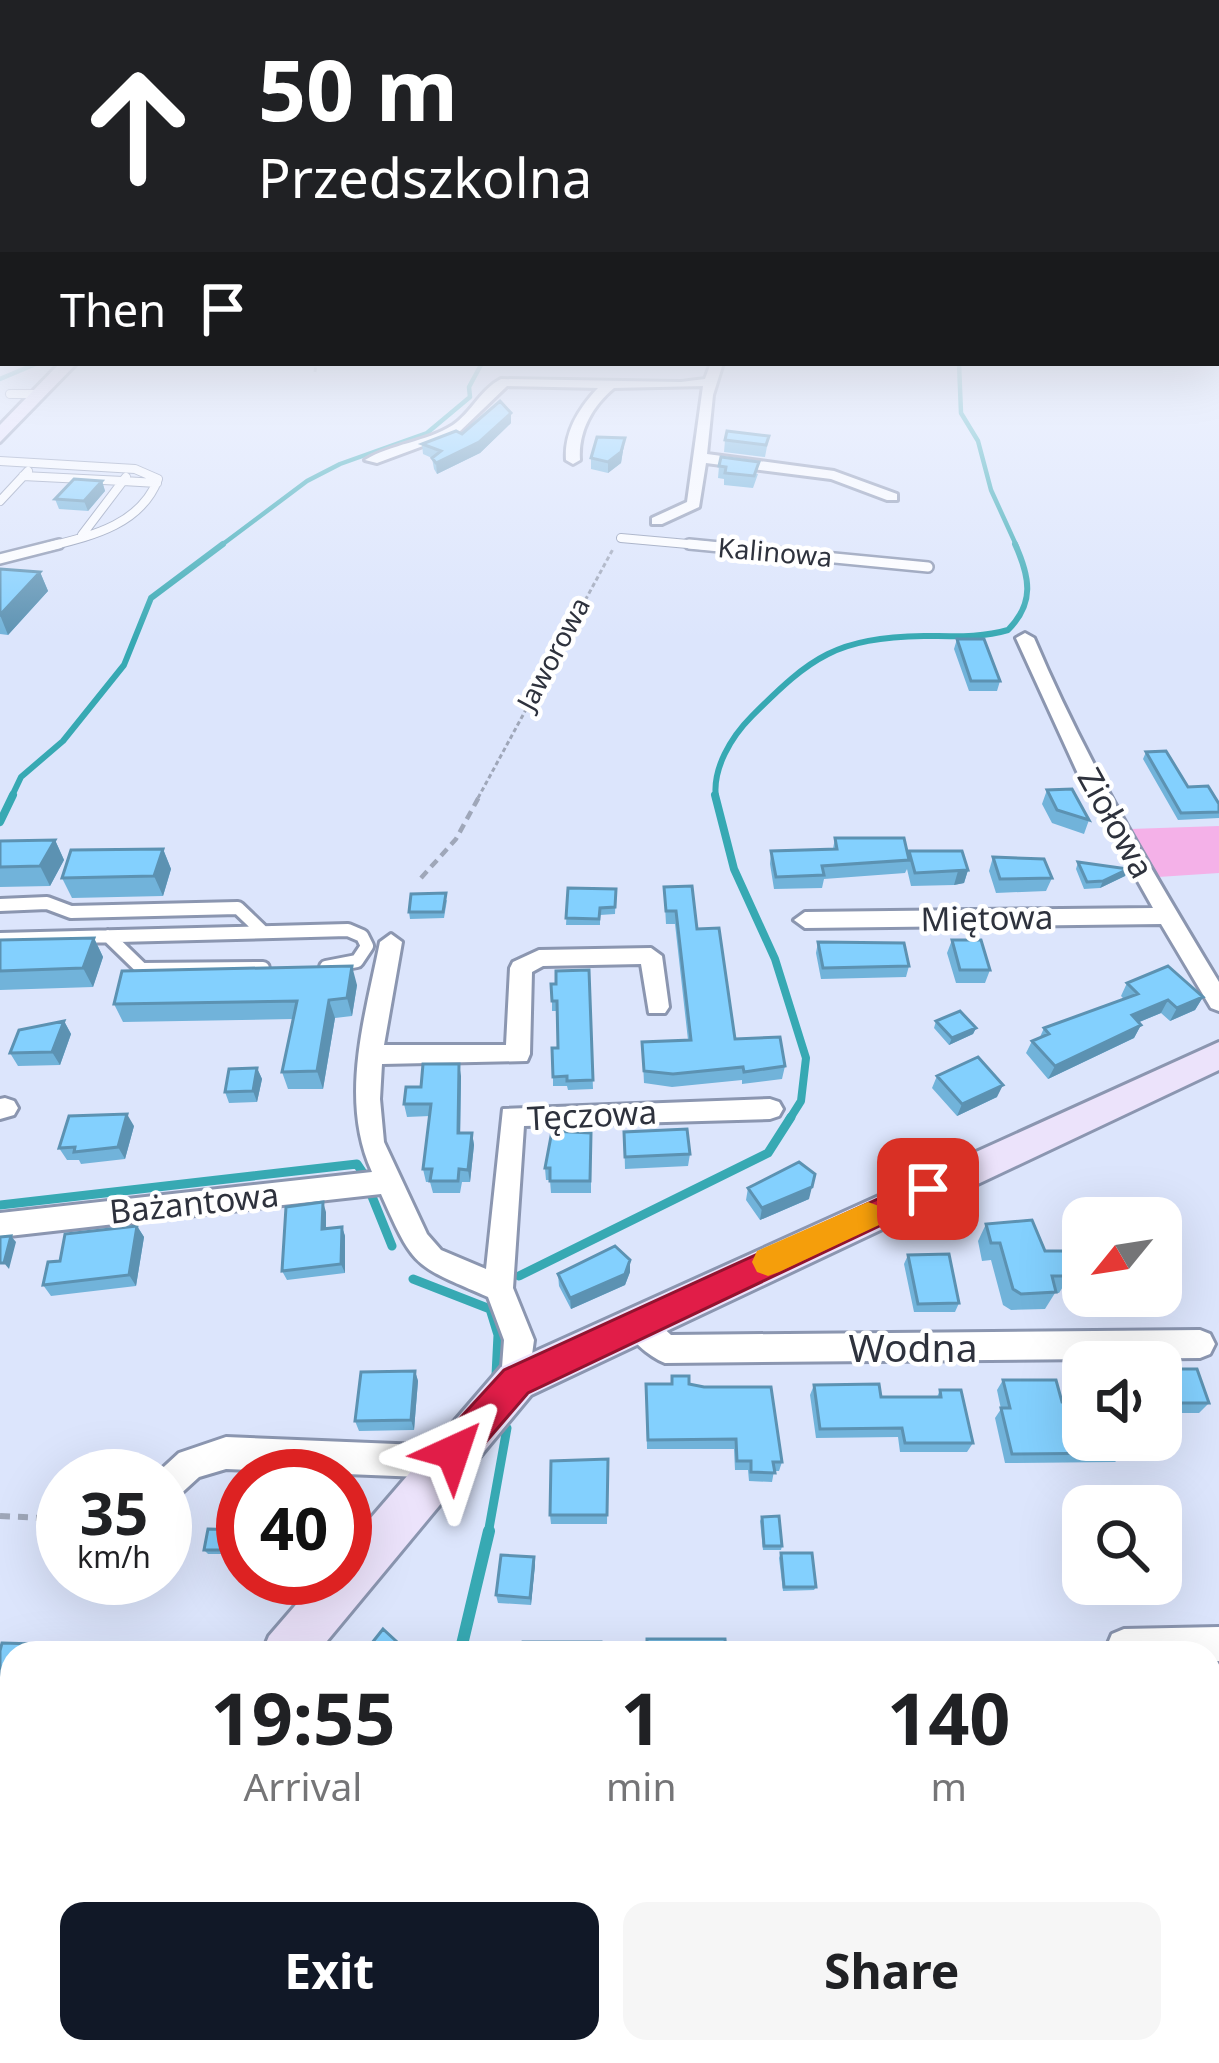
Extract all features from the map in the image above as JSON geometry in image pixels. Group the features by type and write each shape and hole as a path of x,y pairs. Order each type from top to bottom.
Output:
{"street":[{"path":"372,460 410,447"},
{"path":"572,447 573,460"},
{"path":"657,521 694,504 704,447"},
{"path":"703,458 834,475 892,497"},
{"name":"Ziołowa","path":"1025,638 1049,698 1219,1002"},
{"name":"Miętowa","path":"806,920 1169,916"},
{"path":"391,942 370,1055 371,1142 418,1243 431,1258 500,1288 519,1340 516,1382"},
{"path":"370,1055 518,1054 521,968 538,958 651,956 657,1007"},
{"path":"296,1641 516,1382 636,1322 1219,1055"},
{"name":"Tęczowa","path":"500,1288 512,1116 770,1108"},
{"name":"Bażantowa","path":"0,1226 388,1182"},
{"name":"Wodna","path":"636,1322 665,1349 1201,1344"},
{"path":"192,1463 226,1453 445,1462"}],"lane":[{"path":"0,460 132,469 151,474 157,483"},
{"path":"0,501 35,463"},
{"path":"82,536 132,469"},
{"path":"23,476 157,483"},
{"path":"0,559 130,522 157,483"},
{"name":"Kalinowa","path":"621,538 928,567"},
{"path":"0,904 47,903 71,912 238,908 264,932"},
{"path":"0,939 348,930 362,936 367,946 358,961 316,968"},
{"path":"108,936 142,969 275,968"}],"path":[{"name":"Jaworowa","path":"422,878 456,839 601,564 621,538"},
{"path":"0,1516 36,1518"}],"shaded area":[{"path":"1219,826 1219,873 1158,877 1130,829"}],"building":[{"path":"431,447 468,447 436,463 432,458 441,451"},
{"path":"594,447 622,447 608,462 591,458"},
{"path":"721,457 759,462 754,476 725,473 726,467 719,466"},
{"path":"74,479 102,481 84,501 55,499"},
{"path":"0,569 40,572 0,615"},
{"path":"957,639 984,639 1000,681 971,681"},
{"path":"1166,751 1188,787 1208,786 1219,812 1181,813 1146,752"},
{"path":"1072,789 1089,820 1057,810 1047,790"},
{"path":"835,838 904,838 909,860 822,866 824,875 776,877 771,851 837,849"},
{"path":"55,840 40,866 0,867 0,841"},
{"path":"163,849 154,876 62,878 71,850"},
{"path":"909,851 962,851 968,870 915,873"},
{"path":"993,857 1044,859 1052,878 1000,879"},
{"path":"1078,862 1128,869 1103,881 1087,882"},
{"path":"692,886 697,929 719,928 735,1039 780,1037 785,1066 744,1072 743,1067 673,1074 644,1071 642,1042 691,1040 676,911 666,911 664,887"},
{"path":"568,888 616,889 615,907 600,908 599,919 566,918"},
{"path":"446,893 443,912 409,912 411,894"},
{"path":"94,938 83,968 0,971 0,940"},
{"path":"952,940 981,940 990,970 960,970"},
{"path":"818,942 904,943 909,966 823,968"},
{"path":"352,966 347,998 329,1000 317,1071 282,1072 297,1001 114,1004 122,971"},
{"path":"1168,966 1203,997 1177,1008 1168,1000 1132,1015 1141,1025 1055,1066 1032,1041 1049,1034 1044,1028 1138,994 1127,983"},
{"path":"589,970 593,1080 567,1081 567,1076 553,1077 557,1001 552,1001 551,984 556,984 556,971"},
{"path":"960,1011 976,1028 952,1038 936,1021"},
{"path":"64,1021 52,1052 10,1053 19,1030"},
{"path":"978,1057 1003,1085 962,1104 937,1076"},
{"path":"423,1064 459,1064 458,1133 472,1133 468,1170 459,1169 458,1181 430,1181 432,1169 423,1169 431,1104 404,1104 406,1087 421,1087"},
{"path":"257,1068 253,1091 225,1092 229,1069"},
{"path":"127,1114 118,1147 74,1152 75,1147 59,1148 69,1116"},
{"path":"687,1129 690,1154 625,1157 624,1132"},
{"path":"552,1131 591,1133 590,1181 550,1181 550,1168 545,1168"},
{"path":"799,1162 815,1174 812,1187 762,1208 748,1188"},
{"path":"323,1202 322,1229 342,1227 341,1264 282,1271 286,1207"},
{"path":"1032,1220 1045,1251 1062,1251 1062,1276 1052,1276 1056,1292 1021,1294 1013,1289 1000,1243 991,1243 986,1224"},
{"path":"137,1226 129,1275 43,1285 48,1262 60,1261 65,1234"},
{"path":"11,1236 4,1263 0,1263 0,1237"},
{"path":"615,1246 630,1260 625,1274 570,1298 558,1274"},
{"path":"949,1254 959,1303 918,1304 908,1255"},
{"path":"1182,1369 1197,1369 1209,1403 1182,1403"},
{"path":"415,1371 411,1420 355,1421 361,1372"},
{"path":"672,1376 689,1376 689,1384 704,1387 771,1387 782,1462 773,1462 775,1473 751,1472 751,1461 737,1461 736,1439 648,1440 646,1384 672,1384"},
{"path":"1003,1380 1056,1380 1062,1402 1062,1454 1012,1454 1001,1408 1010,1408"},
{"path":"879,1384 881,1397 941,1397 940,1390 961,1390 973,1443 905,1443 902,1428 820,1429 814,1385"},
{"path":"608,1459 607,1515 550,1515 551,1461"},
{"path":"779,1516 782,1546 764,1546 762,1517"},
{"path":"208,1529 216,1529 216,1550 204,1550"},
{"path":"781,1553 812,1553 816,1587 784,1587"},
{"path":"501,1555 534,1557 530,1598 496,1595"},
{"path":"383,1629 396,1641 374,1641"},
{"path":"647,1639 725,1641 647,1641"}],"waterway":[{"path":"11,798 21,777 63,741 124,665 151,598 307,481 387,447"},
{"path":"980,447 991,490 1017,547"},
{"path":"716,798 720,765 737,734 792,678 828,654 868,641 1008,630 1023,610 1027,589 1015,544"},
{"path":"0,822 13,795"},
{"path":"715,795 734,869 775,959 806,1058 801,1101 789,1120"},
{"path":"519,1276 768,1153 791,1117"},
{"path":"0,1205 357,1164 363,1173"},
{"path":"371,1194 392,1246"},
{"path":"413,1279 490,1309 498,1335 496,1375"},
{"path":"488,1534 507,1428"},
{"path":"463,1641 489,1531"}],"slow traffic":[{"path":"768,1262 868,1216"}],"route":[{"path":"453,1452 516,1382 928,1189"}]}
